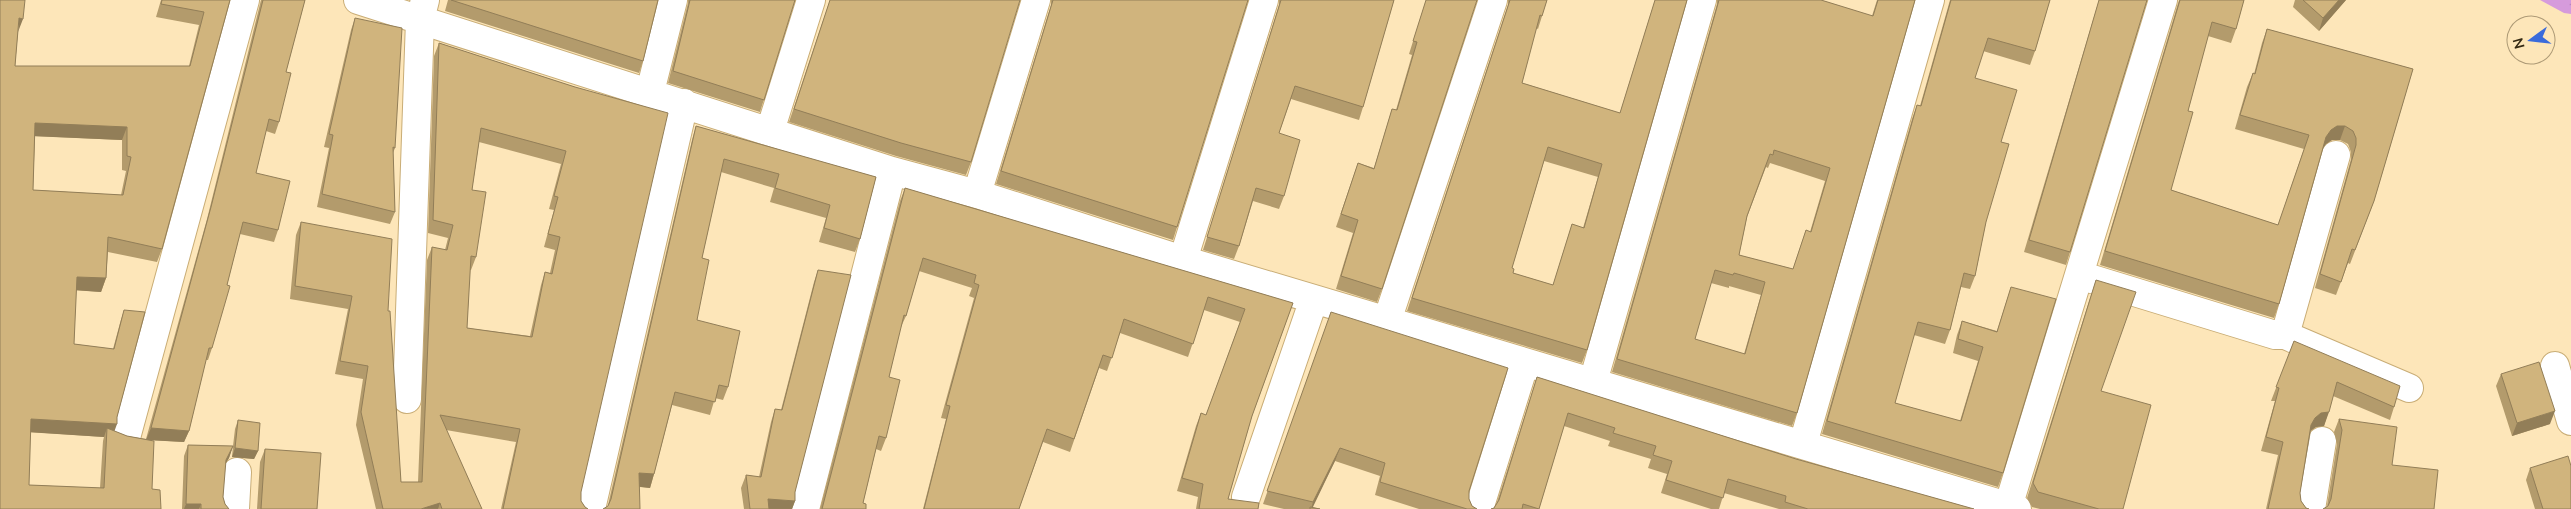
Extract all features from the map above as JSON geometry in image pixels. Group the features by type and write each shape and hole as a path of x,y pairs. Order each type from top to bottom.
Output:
{"street":[{"path":"127,434 245,0"},
{"path":"358,0 423,10 650,92 892,170 977,194 1184,260 2013,508 2079,275 2164,0"},
{"path":"650,92 672,0"},
{"path":"770,131 812,0"},
{"path":"977,194 1036,0"},
{"path":"1184,260 1264,0"},
{"path":"1387,321 1493,0"},
{"path":"1594,382 1702,0"},
{"path":"1803,444 1930,0"},
{"path":"407,399 423,10"},
{"path":"592,509 684,103"},
{"path":"2285,336 2336,155"},
{"path":"805,509 892,170"},
{"path":"2079,275 2275,335 2285,336 2409,388"},
{"path":"1246,497 1314,299"},
{"path":"1479,509 1525,362"},
{"path":"2554,366 2571,421"},
{"path":"2311,509 2322,441"},
{"path":"235,509 237,472"}],"water":[{"path":"2540,0 2571,0 2571,14 2564,13"}],"building":[{"path":"0,0 25,0 23,19 19,18 15,66 190,66 204,12 161,4 162,0 230,0 162,249 108,237 106,278 77,277 74,344 114,349 124,310 145,312 117,417 117,424 31,419 29,485 104,488 107,428 127,436 154,441 152,489 160,490 161,509 0,509","holes":["35,123 127,127 127,156 131,157 123,195 33,190"]},
{"path":"263,0 305,0 286,72 291,73 279,122 269,119 256,173 290,181 278,230 243,222 227,285 230,286 212,348 209,348 189,431 151,428 211,207"},
{"path":"451,0 658,0 643,61"},
{"path":"690,0 795,0 764,100 673,71"},
{"path":"830,0 1020,0 971,162 901,143 794,109"},
{"path":"1053,0 1248,0 1177,227 1001,171"},
{"path":"1281,0 1394,0 1363,107 1295,86 1279,133 1300,140 1284,196 1256,188 1239,246 1207,237"},
{"path":"1426,0 1477,0 1382,289 1341,276 1358,220 1341,214 1358,163 1374,169 1392,109 1397,110 1417,42 1413,41"},
{"path":"1510,0 1547,0 1542,16 1540,15 1522,83 1620,113 1655,0 1687,0 1587,350 1412,298","holes":["1548,147 1602,164 1584,228 1572,224 1553,285 1513,273 1514,269 1512,268"]},
{"path":"1719,0 1821,0 1873,16 1878,0 1915,0 1797,413 1617,359","holes":["1774,150 1830,168 1811,232 1806,230 1793,269 1739,255 1747,216 1770,154 1773,155","1715,270 1733,275 1734,273 1765,282 1745,354 1695,339"]},
{"path":"1951,0 2050,0 2035,51 1988,38 1975,78 2017,90 2001,142 2009,144 1986,222 1975,276 1964,273 1950,330 1918,322 1895,403 1961,421 1983,347 1958,339 1962,321 1997,332 2011,287 2056,299 2003,473 1827,421 1917,105 1921,106"},
{"path":"2099,0 2147,0 2070,252 2029,240"},
{"path":"2180,0 2244,0 2236,29 2212,22 2188,111 2193,112 2171,190 2278,225 2309,135 2240,115 2253,73 2255,74 2267,29 2413,69 2374,201 2355,250 2352,249 2341,282 2320,274 2356,145 2353,131 2345,126 2337,126 2326,137 2279,304 2105,251"},
{"path":"2303,0 2339,0 2323,18"},
{"path":"355,18 402,28 395,148 393,147 395,212 322,194 333,135 329,134"},
{"path":"439,43 575,87 668,113 581,492 581,501 588,509 503,509 520,429 440,415 482,509 442,509 440,503 421,509 383,509 361,412 368,366 340,361 352,296 295,286 301,222 392,239 388,311 390,311 401,482 422,482 432,247 447,250 453,225 433,220","holes":["481,128 566,151 554,196 558,197 548,234 560,237 552,274 545,272 532,337 467,328 471,256 476,257 486,192 472,190"]},
{"path":"696,126 876,177 860,239 824,228 830,205 775,188 779,174 724,159 702,258 709,260 697,320 740,331 728,387 719,385 715,402 675,392 654,474 639,473 640,509 603,509 608,506 611,499"},
{"path":"905,188 1293,303 1252,416 1228,499 1259,503 1258,509 1199,509 1203,484 1182,478 1201,413 1206,415 1245,309 1208,297 1193,344 1124,319 1112,358 1103,355 1074,439 1047,429 1019,509 924,509 950,406 946,405 979,285 974,283 976,275 923,258 906,316 904,315 889,377 900,380 886,438 879,436 863,503 866,504 866,509 822,509"},
{"path":"818,270 851,275 795,492 795,501 768,499 769,509 750,509 746,475 761,477 775,409 782,410"},
{"path":"2096,280 2136,292 2101,391 2151,405 2123,509 2099,509 2038,492 2033,483"},
{"path":"1331,312 1508,368 1469,491 1469,499 1472,506 1477,509 1467,509 1380,482 1385,463 1340,448 1313,502 1267,491"},
{"path":"2294,341 2400,386 2394,407 2337,382 2329,412 2321,413 2311,425 2300,493 2301,501 2309,509 2268,509 2283,442 2266,437 2279,388 2276,387"},
{"path":"2539,362 2555,411 2517,423 2501,374"},
{"path":"1537,377 1796,459 1974,509 1808,509 1785,502 1786,496 1728,479 1723,498 1666,480 1672,461 1653,455 1656,446 1613,433 1615,428 1568,413 1539,509 1523,504 1522,509 1491,509 1494,508 1499,500"},
{"path":"2339,419 2397,427 2392,465 2438,470 2434,509 2323,509 2328,506 2331,499 2342,430"},
{"path":"238,420 260,423 258,451 235,448"},
{"path":"188,445 233,446 226,460 223,497 229,509 201,509 201,504 186,504"},
{"path":"265,449 321,453 317,509 261,509"},
{"path":"2568,456 2571,466 2571,509 2543,509 2530,468"}]}
